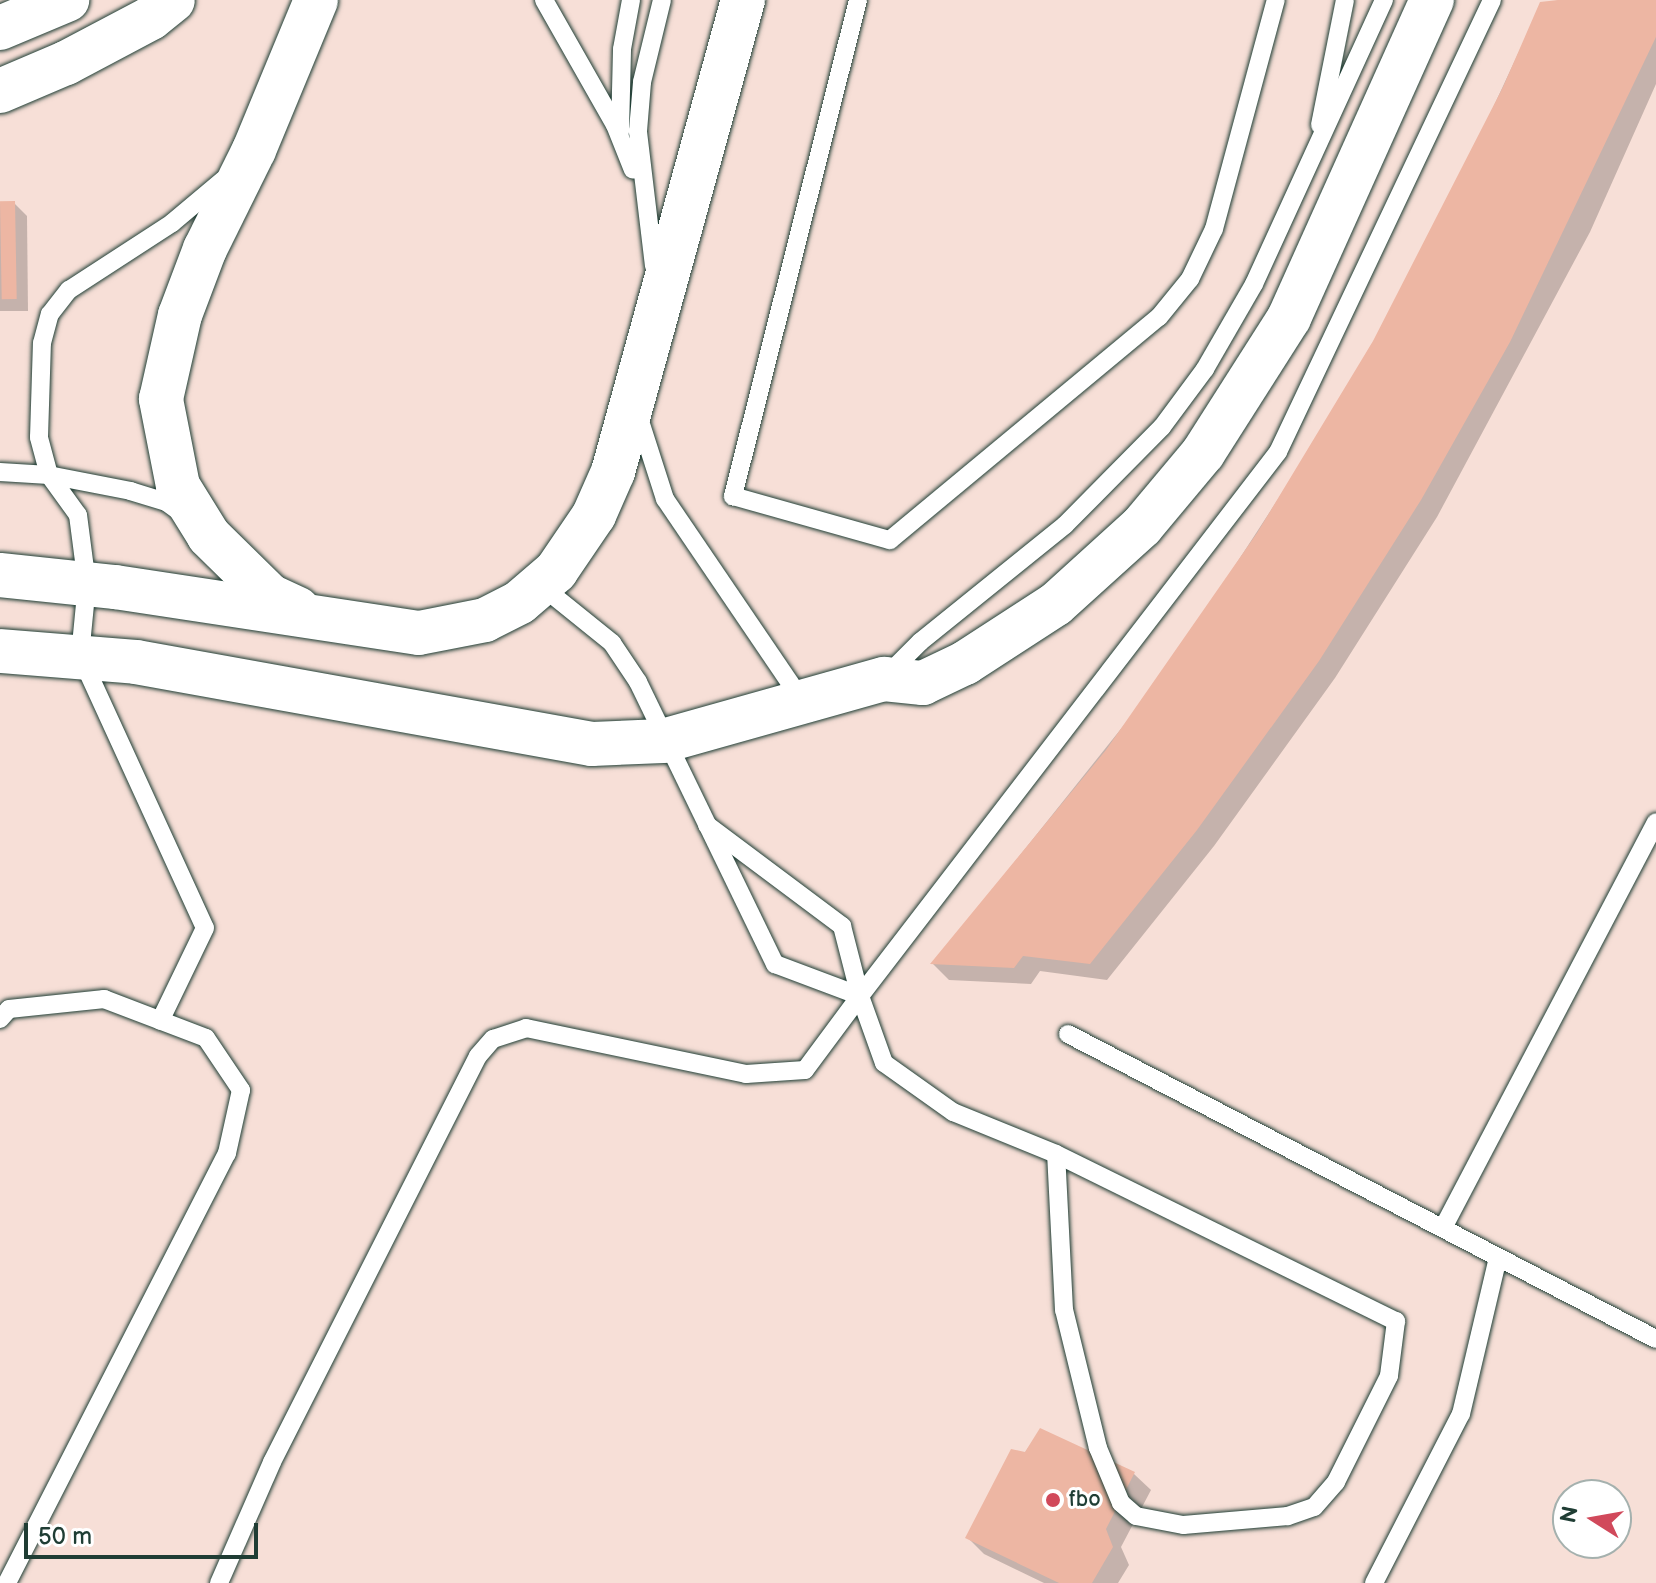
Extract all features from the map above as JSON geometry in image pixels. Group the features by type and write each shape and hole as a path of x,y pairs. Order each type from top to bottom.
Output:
{"main road":[{"path":"0,28 67,0"},
{"path":"0,91 66,63 151,18 173,0"},
{"path":"316,0 254,150 205,249 180,315 161,399 178,486 209,536 270,596 322,620"},
{"path":"0,575 87,584 377,631 450,630 485,620 556,571 594,515 635,401 743,0"},
{"path":"0,651 80,655 592,744 663,741 805,704 884,679 923,683 965,663 1056,604 1142,526 1203,453 1258,374 1317,262 1432,0"}],"lane":[{"path":"544,0 562,39 620,135 651,231"},
{"path":"556,0 562,39"},
{"path":"620,135 622,49 631,0"},
{"path":"662,0 642,82 638,131 651,231 654,284 635,401 649,462 665,499 805,704"},
{"path":"858,0 733,496 890,540 1159,317 1190,279 1214,229 1276,0"},
{"path":"1314,155 1345,0"},
{"path":"884,679 920,642 1065,525 1162,427 1205,369 1254,284 1384,0"},
{"path":"219,1583 272,1462 478,1056 493,1039 526,1028 746,1074 805,1070 1278,452 1492,0"},
{"path":"160,1021 205,928 80,655 87,584 78,515 49,475 39,437 42,343 50,314 69,290 208,195 254,150"},
{"path":"0,472 49,475 166,502 209,536"},
{"path":"539,584 612,643 638,682 663,741 775,964 860,996"},
{"path":"1444,1226 1656,822"},
{"path":"704,823 842,926 860,996 884,1063 953,1112 1056,1154 1396,1321 1389,1376 1336,1482 1314,1507 1288,1516 1183,1525 1136,1516 1121,1503 1098,1448 1064,1310 1056,1154"},
{"path":"0,1019 9,1009 104,999 206,1038 241,1090 227,1153 7,1583"},
{"path":"1068,1034 1444,1226 1498,1258 1656,1339"},
{"path":"1374,1583 1461,1414 1498,1258"}],"shaded area":[{"path":"0,0 1656,0 1656,1583 0,1583"}],"building":[{"path":"1656,0 1656,37 1510,342 1421,500 1319,661 1197,830 1090,964 1023,956 1014,968 930,964 1106,750 1257,533 1373,341 1503,87 1540,2"},
{"path":"0,201 15,201 17,299 2,299"},
{"name":"fbo","path":"1040,1428 1135,1472 1106,1529 1113,1547 1092,1583 1059,1583 965,1538 1011,1449 1025,1452"}],"place":[{"name":"fbo","path":"1053,1500"}]}
